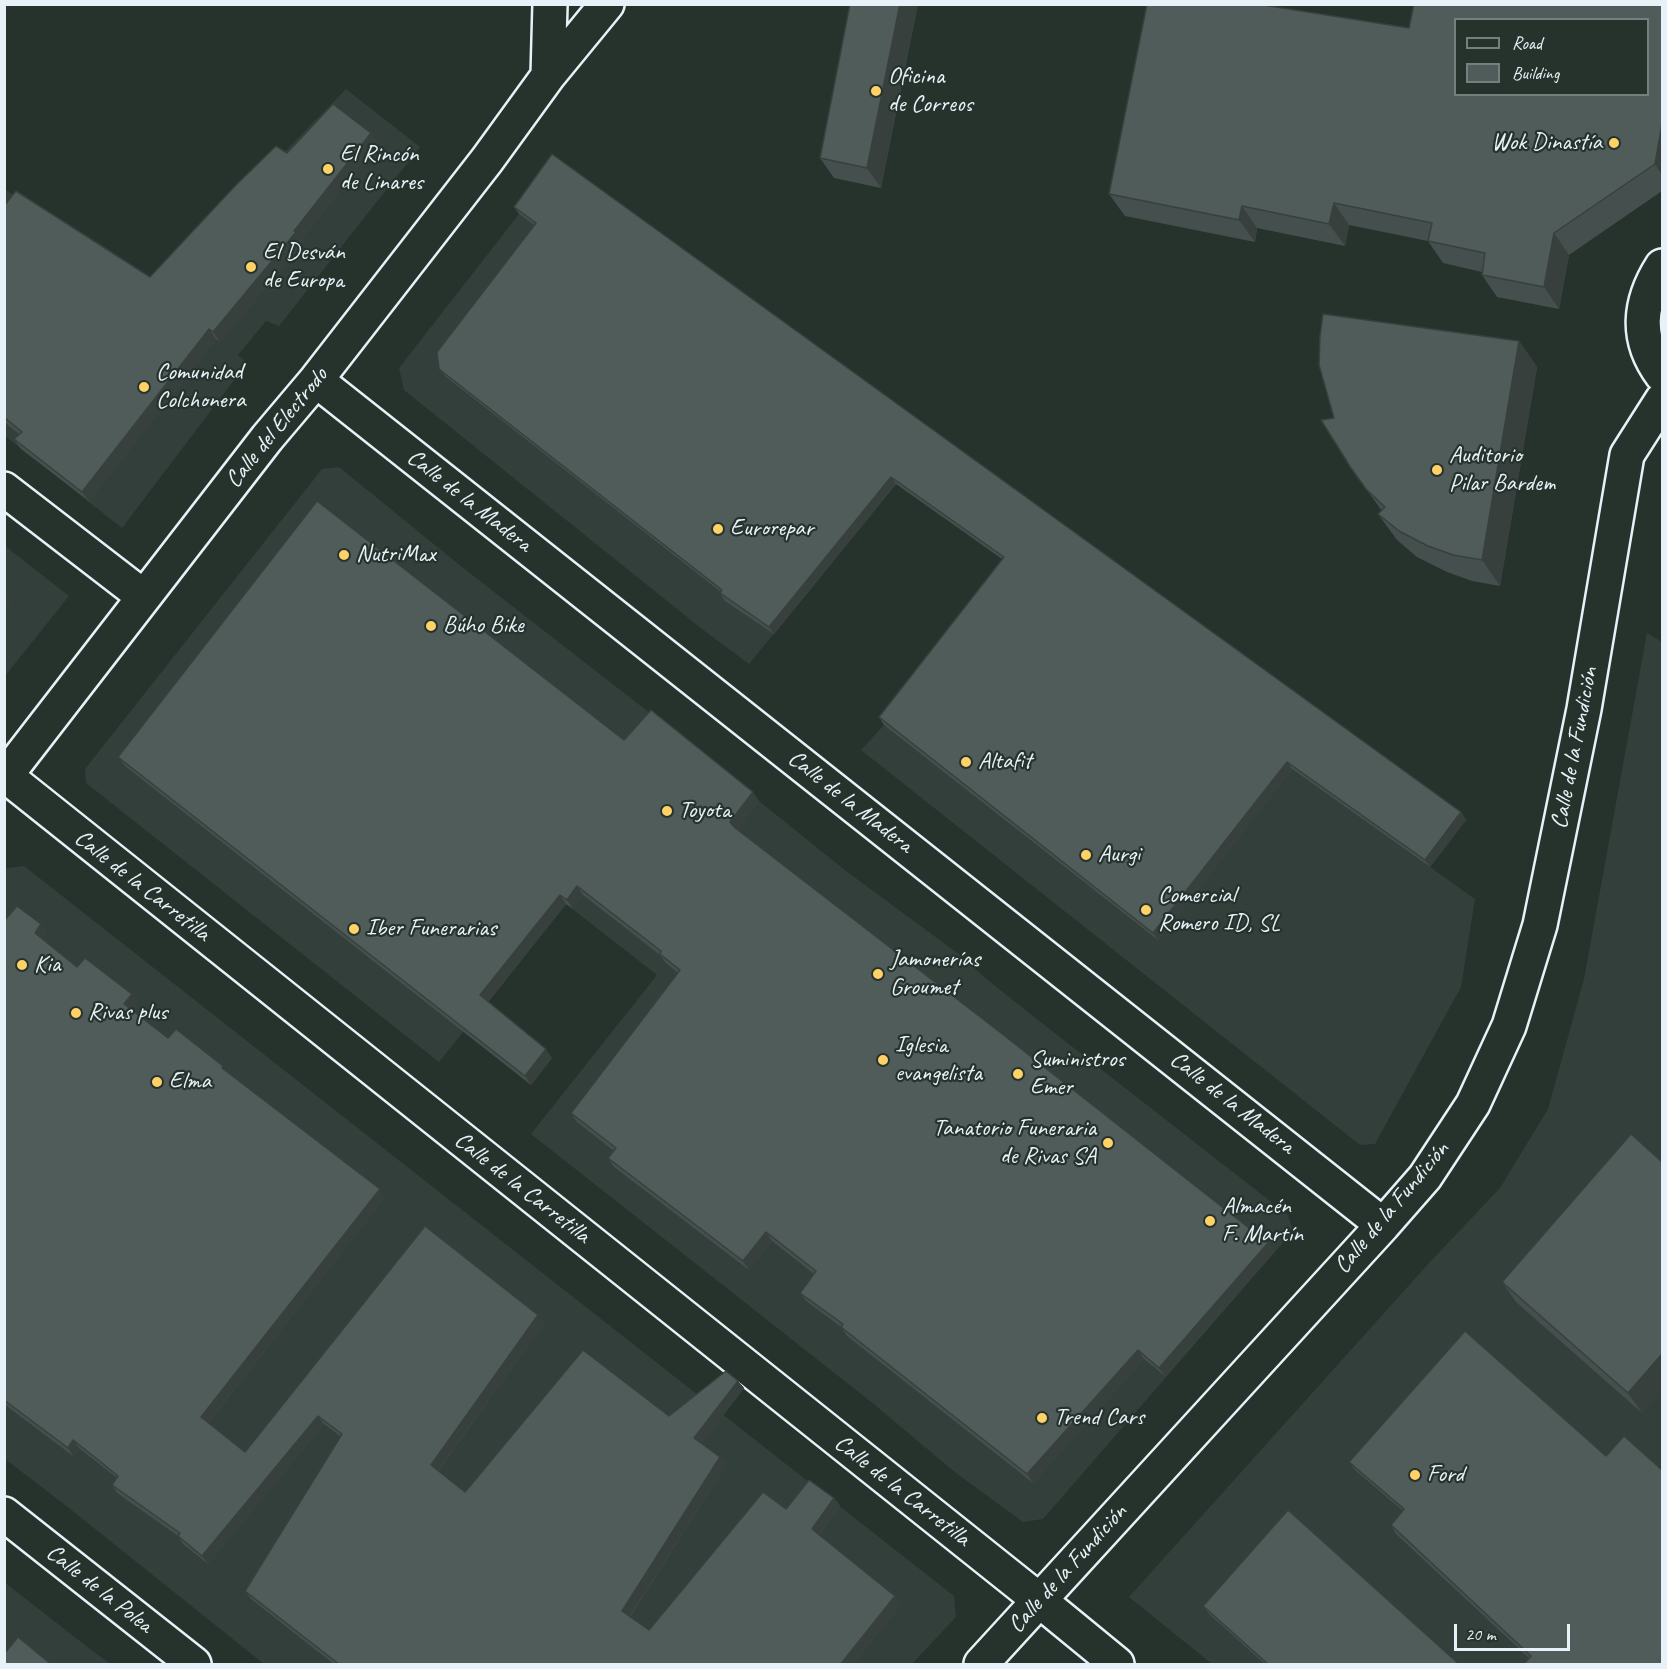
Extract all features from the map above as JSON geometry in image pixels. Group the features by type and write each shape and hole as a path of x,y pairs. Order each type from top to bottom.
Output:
{"street":[{"path":"548,76 550,4"},
{"name":"Calle del Electrodo","path":"5,777 267,438 316,380 487,160 548,76 608,4"},
{"path":"1662,266 1645,300 1644,323 1645,338 1662,375"},
{"name":"Calle de la Madera","path":"316,380 1383,1225"},
{"name":"Calle de la Fundición","path":"981,1665 1383,1225 1425,1177 1473,1104 1509,1026 1540,925 1584,710 1628,455 1662,400"},
{"path":"4,489 144,597"},
{"name":"Calle de la Carretilla","path":"5,777 1039,1600 1117,1665"},
{"name":"Calle de la Polea","path":"4,1514 194,1665"}],"shaded area":[{"path":"346,89 420,147 279,326 266,321 238,355 247,363 122,528 5,436 4,189 157,286"},
{"path":"519,214 896,484 749,664 702,629 404,390 399,368"},
{"path":"339,467 846,871 964,958 1029,1013 1288,1215 1293,1231 1043,1519 1023,1522 956,1473 870,1401 531,1134 657,975 566,904 439,1062 86,783 85,769 322,469"},
{"path":"5,546 69,596 5,676"},
{"path":"1647,633 1662,642 1662,1664 1212,1664 1129,1597 1429,1263 1500,1188 1548,1109 1584,979"},
{"path":"884,725 1291,768 1475,899 1461,987 1375,1144 1360,1145 861,750"},
{"path":"24,866 954,1596 956,1617 912,1664 264,1664 5,1459 4,872 7,868"},
{"path":"4,1582 94,1652 110,1664 5,1664"}],"building":[{"path":"850,4 900,4 867,168 820,158"},
{"path":"1147,4 1257,4 1409,28 1414,4 1662,4 1662,124 1655,164 1554,233 1544,287 1482,275 1485,253 1428,241 1432,223 1334,203 1329,224 1242,206 1239,220 1109,194"},
{"path":"333,104 371,133 294,231 296,232 213,332 209,329 82,492 14,439 22,432 4,417 4,206 16,191 150,277 235,186 276,146 287,153"},
{"path":"552,154 1461,812 1425,860 1287,762 1153,933 879,717 1004,557 891,477 769,627 720,593 722,590 439,369 437,352 536,223 514,207"},
{"name":"Auditorio Pilar Bardem","path":"1323,314 1519,341 1482,560 1453,555 1428,546 1399,531 1378,514 1385,507 1366,489 1321,420 1334,418 1319,365"},
{"path":"317,501 624,740 651,710 753,792 730,822 734,827 1268,1243 1159,1368 1138,1350 1027,1474 841,1327 843,1324 800,1293 816,1271 766,1232 743,1261 608,1158 616,1148 571,1113 680,970 660,954 661,951 577,886 567,900 560,895 480,995 546,1049 525,1076 118,757"},
{"path":"17,906 41,924 35,933 77,967 85,958 132,994 124,1004 168,1038 176,1029 223,1066 222,1068 380,1189 201,1417 245,1452 425,1226 538,1315 431,1465 465,1492 583,1350 669,1416 726,1371 738,1381 694,1438 720,1457 622,1611 649,1630 763,1492 786,1509 809,1480 834,1498 812,1529 895,1596 840,1665 340,1665 245,1591 342,1434 318,1416 202,1556 178,1536 180,1533 112,1485 118,1476 73,1440 68,1448 4,1400 4,921"},
{"path":"1631,1134 1662,1162 1662,1354 1628,1393 1502,1282"},
{"path":"1465,1331 1606,1456 1624,1436 1662,1470 1662,1665 1523,1665 1531,1656 1391,1525 1404,1509 1349,1462"},
{"path":"1288,1510 1460,1665 1269,1665 1203,1606"},
{"path":"18,1637 52,1665 4,1665 4,1654"}],"place":[{"name":"Oficina de Correos","path":"876,91"},
{"name":"Wok Dinastía","path":"1614,143"},
{"name":"El Rincón de Linares","path":"328,169"},
{"name":"El Desván de Europa","path":"251,267"},
{"name":"Comunidad Colchonera","path":"144,387"},
{"name":"Auditorio Pilar Bardem","path":"1437,470"},
{"name":"Eurorepar","path":"718,529"},
{"name":"NutriMax","path":"344,555"},
{"name":"Búho Bike","path":"431,626"},
{"name":"Altafit","path":"966,762"},
{"name":"Toyota","path":"667,811"},
{"name":"Aurgi","path":"1086,855"},
{"name":"Comercial Romero ID, SL","path":"1146,910"},
{"name":"Iber Funerarias","path":"354,929"},
{"name":"Kia","path":"22,965"},
{"name":"Jamonerías Groumet","path":"878,974"},
{"name":"Rivas plus","path":"76,1013"},
{"name":"Iglesia evangelista","path":"883,1060"},
{"name":"Suministros Emer","path":"1018,1074"},
{"name":"Elma","path":"157,1082"},
{"name":"Tanatorio Funeraria de Rivas SA","path":"1108,1143"},
{"name":"Almacén F. Martín","path":"1210,1221"},
{"name":"Trend Cars","path":"1042,1418"},
{"name":"Ford","path":"1415,1475"}]}
